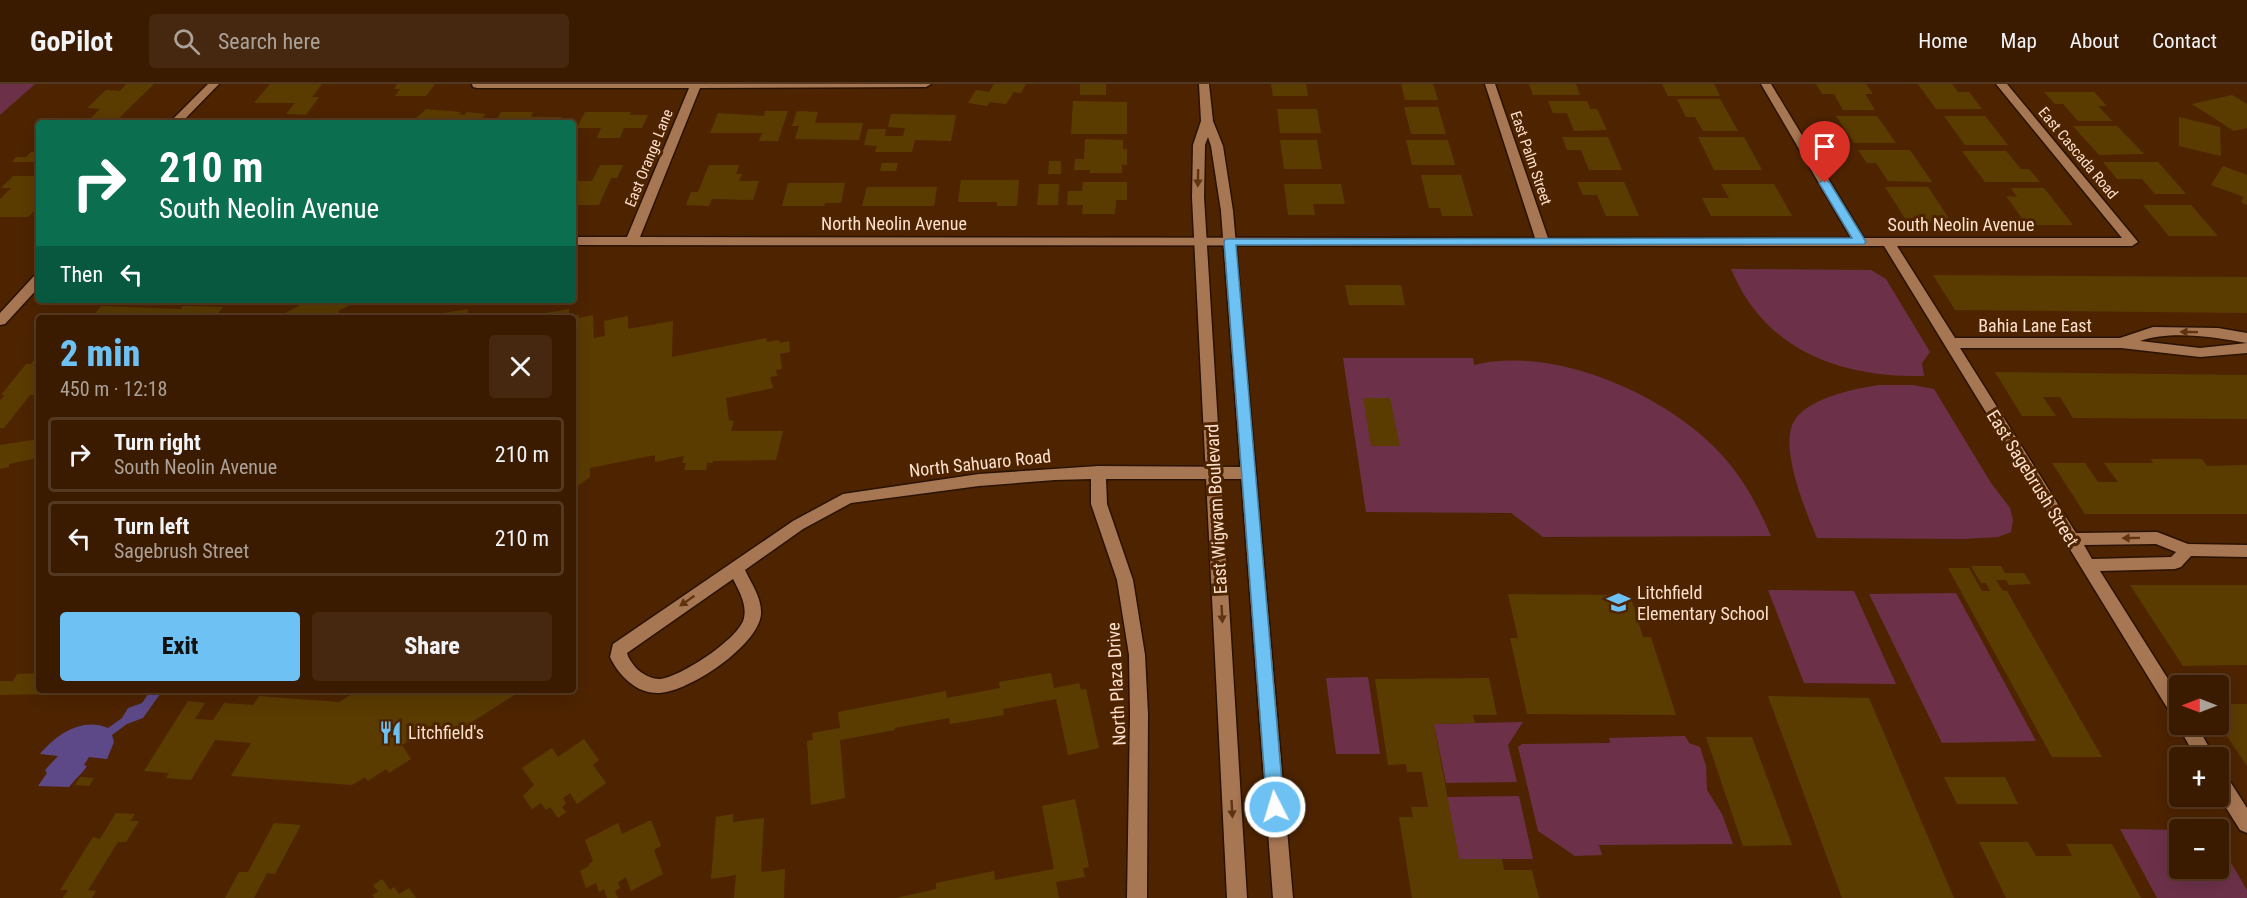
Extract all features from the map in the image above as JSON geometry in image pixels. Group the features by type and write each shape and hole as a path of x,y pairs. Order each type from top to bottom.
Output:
{"street":[{"path":"178,120 214,84"},
{"name":"East Wigwam Boulevard","path":"1204,84 1207,121 1217,146 1223,177 1230,241 1283,898"},
{"name":"East Palm Street","path":"1490,84 1543,242"},
{"path":"1766,84 1860,242"},
{"name":"East Cascada Road","path":"2001,84 2132,242"},
{"path":"477,85 926,85"},
{"name":"East Orange Lane","path":"632,241 695,86"},
{"name":"East Wigwam Boulevard","path":"1207,121 1199,145 1198,197 1238,898"},
{"name":"North Neolin Avenue","path":"576,241 1215,241"},
{"name":"South Neolin Avenue","path":"1215,241 2132,242"},
{"name":"East Sagebrush Street","path":"1888,242 2169,696"},
{"path":"0,321 36,282"},
{"name":"Bahia Lane East","path":"2121,343 2153,332 2218,333 2247,338"},
{"name":"Bahia Lane East","path":"1950,343 2121,343 2172,352 2233,352 2247,348"},
{"name":"North Sahuaro Road","path":"735,567 755,609 754,618 745,634 736,643 668,686 650,687 633,678 618,657 619,649 735,567 838,501 979,480 1098,472 1248,473"},
{"name":"North Plaza Drive","path":"1098,472 1099,504 1125,580 1137,655 1139,714 1137,898"},
{"path":"2072,539 2157,538 2187,550 2247,550"},
{"path":"2087,565 2175,563 2187,550"},
{"path":"2229,795 2247,824"}],"shaded area":[{"path":"0,84 35,84 0,115"},
{"path":"1731,269 1871,270 1886,279 1930,352 1922,363 1924,376 1864,372 1835,365 1809,354 1785,339 1764,321 1746,297"},
{"path":"1343,358 1473,358 1474,365 1505,361 1539,362 1573,369 1607,380 1671,412 1698,432 1721,454 1736,473 1761,514 1771,536 1543,537 1511,513 1366,512"},
{"path":"1879,385 1913,385 1934,389 1991,483 2010,508 2013,520 2011,532 1998,537 1964,539 1817,538 1801,497 1792,464 1790,435 1793,423 1799,414 1819,401 1844,392"},
{"path":"1768,590 1854,591 1896,684 1804,683"},
{"path":"1956,593 2036,741 1942,743 1869,594"},
{"path":"1368,677 1380,754 1336,754 1326,678"},
{"path":"149,693 161,693 143,718 127,724 112,735 114,742 107,759 89,757 83,772 69,787 38,786 47,773 45,770 58,756 40,754 54,740 80,726 98,725 108,728 122,718 128,708 142,703"},
{"path":"1523,722 1508,745 1517,782 1446,783 1434,724"},
{"path":"1685,736 1689,743 1700,747 1706,766 1707,790 1722,814 1733,844 1599,845 1602,855 1575,856 1538,831 1518,747 1522,744 1610,743 1609,738"},
{"path":"1519,796 1533,859 1459,859 1447,797"},
{"path":"2120,829 2169,830 2169,879 2229,879 2229,859 2247,890 2247,898 2157,898"}],"building":[{"path":"126,84 154,84 118,119 90,119 100,109 87,108 106,90 120,91"},
{"path":"270,84 322,84 312,97 319,97 306,115 286,114 295,103 254,103"},
{"path":"397,84 435,84 426,96 395,96 400,89 394,89"},
{"path":"994,84 1026,84 1021,93 1014,92 1006,104 990,102 987,106 968,103 976,90 989,92"},
{"path":"1080,84 1106,84 1106,95 1080,95"},
{"path":"1271,84 1306,84 1308,96 1273,96"},
{"path":"1401,84 1433,84 1438,100 1405,100"},
{"path":"1529,84 1576,84 1580,95 1533,95"},
{"path":"1662,84 1714,84 1720,96 1668,96"},
{"path":"1816,84 1866,84 1873,94 1865,94 1875,110 1843,110 1834,94 1822,94"},
{"path":"1918,84 1952,84 1958,92 1969,92 1982,109 1936,109"},
{"path":"2044,92 2094,92 2107,106 2098,106 2112,121 2078,121 2063,104 2055,104"},
{"path":"2232,95 2247,104 2247,128 2234,131 2192,104"},
{"path":"1677,99 1720,99 1738,131 1703,131 1695,117 1686,117"},
{"path":"1073,101 1127,102 1127,134 1071,134"},
{"path":"1548,101 1587,101 1590,109 1597,109 1607,130 1574,131 1567,113 1553,113"},
{"path":"1404,107 1438,107 1446,134 1411,134"},
{"path":"426,109 461,112 458,114 464,115 467,112 486,114 481,120 414,120"},
{"path":"1277,109 1317,109 1321,133 1280,133"},
{"path":"765,111 788,111 778,141 759,141 762,133 710,133 718,113 764,116"},
{"path":"797,111 818,112 815,123 863,123 859,140 795,139 799,126 792,126"},
{"path":"501,112 533,112 531,117 562,117 560,120 497,120"},
{"path":"585,112 631,112 630,115 648,115 642,128 624,128 620,138 597,138 601,128 577,128"},
{"path":"891,114 956,115 951,141 915,140 912,152 875,152 877,146 864,145 868,129 886,129 885,136 903,136 905,128 888,127"},
{"path":"1836,116 1877,116 1896,143 1854,143"},
{"path":"1944,116 1985,116 2008,145 1965,145"},
{"path":"2179,117 2220,127 2221,156 2179,146"},
{"path":"2073,126 2117,126 2144,154 2099,155"},
{"path":"1562,137 1608,137 1622,170 1589,170 1581,150 1567,150"},
{"path":"1698,137 1744,137 1762,170 1714,170"},
{"path":"1085,139 1123,140 1123,149 1127,149 1127,165 1122,165 1122,173 1090,173 1090,170 1074,170 1075,159 1084,159"},
{"path":"1280,140 1317,140 1322,169 1284,169"},
{"path":"1406,140 1448,140 1455,165 1412,165"},
{"path":"1858,150 1910,150 1932,182 1888,181 1876,163 1867,163"},
{"path":"1962,151 2006,151 2021,169 2029,169 2040,182 1985,182"},
{"path":"31,152 36,152 36,162 12,162 16,157 26,157"},
{"path":"1049,161 1061,161 1061,174 1048,174"},
{"path":"2103,162 2158,162 2186,194 2155,194 2142,179 2117,179"},
{"path":"882,163 898,163 896,171 880,171"},
{"path":"600,165 623,165 617,178 611,178 599,205 576,205 576,181 592,181"},
{"path":"709,165 739,165 736,174 742,174 739,181 759,181 753,200 712,199 709,206 686,205 691,192 698,192"},
{"path":"2223,166 2247,175 2247,205 2241,202 2244,197 2211,185"},
{"path":"1421,175 1461,175 1473,216 1442,216 1440,208 1429,208"},
{"path":"13,176 36,176 36,209 28,217 0,217 0,199 11,188 1,188"},
{"path":"961,180 1019,180 1017,206 997,206 997,202 958,202"},
{"path":"1083,182 1127,182 1127,200 1116,200 1115,214 1082,214 1083,205 1067,205 1068,191 1082,191"},
{"path":"1577,182 1624,182 1639,216 1606,216 1597,195 1583,195"},
{"path":"788,183 845,183 841,203 825,203 824,206 782,206"},
{"path":"1039,184 1059,184 1058,205 1037,205"},
{"path":"1284,184 1341,184 1345,204 1313,204 1315,215 1288,215"},
{"path":"1721,184 1774,184 1792,216 1711,216 1702,198 1729,198"},
{"path":"867,187 937,187 934,206 862,206"},
{"path":"1885,187 1928,187 1952,223 1908,223"},
{"path":"2011,188 2044,188 2073,225 2027,225 2006,196 2017,197"},
{"path":"2143,205 2191,205 2218,236 2169,236"},
{"path":"1933,275 2247,277 2247,313 1955,310"},
{"path":"1345,285 1401,285 1405,305 1349,305"},
{"path":"303,303 308,305 311,303 348,303 350,305 338,311 341,315 282,315"},
{"path":"101,306 181,309 183,306 223,307 217,315 94,315"},
{"path":"468,309 467,315 431,315"},
{"path":"569,309 569,315 545,315 545,313"},
{"path":"579,315 579,318 593,315 594,338 605,336 604,321 628,316 628,329 673,321 672,357 766,338 767,342 789,341 790,352 780,354 782,369 776,370 777,376 770,377 773,388 726,398 729,420 734,421 731,431 783,431 776,460 713,461 713,463 707,463 706,470 684,470 686,463 682,463 684,456 655,462 655,455 590,468 590,477 576,486 576,316"},
{"path":"36,358 36,395 30,395 4,428 0,428 0,400 5,395 1,395 26,364 31,364"},
{"path":"1995,372 2247,375 2247,419 2073,418 2060,397 2043,397 2056,416 2022,416"},
{"path":"1363,398 1390,398 1400,446 1371,446"},
{"path":"36,439 36,458 9,464 9,467 0,469 0,445"},
{"path":"2151,459 2202,459 2207,466 2247,465 2247,514 2085,514 2052,463 2085,463 2098,482 2118,482 2104,463 2153,463"},
{"path":"1971,566 2001,566 2005,573 2024,573 2031,584 2009,585 2006,580 1996,580 2003,591 2007,591 2102,757 2052,757 1948,568 1969,568 1982,591 1990,591 1986,583 1981,583"},
{"path":"2130,585 2247,585 2247,665 2183,666"},
{"path":"1508,594 1630,595 1643,637 1651,637 1676,715 1527,714 1510,638 1518,638"},
{"path":"36,673 36,693 56,693 0,695 0,681 13,681 17,674"},
{"path":"1051,673 1054,688 1079,683 1081,690 1086,689 1099,748 1068,755 1056,699 1003,709 1004,715 950,724 949,718 894,728 895,730 840,740 845,798 811,805 807,741 813,740 812,733 840,728 838,712 946,691 947,698 1000,688 999,682"},
{"path":"1489,678 1497,715 1473,715 1475,723 1434,724 1459,859 1502,859 1504,870 1532,870 1539,898 1412,898 1399,817 1413,817 1411,807 1428,807 1422,772 1407,772 1406,764 1388,765 1375,679"},
{"path":"354,693 517,693 447,738 436,723 402,745 411,759 389,773 386,769 368,781 365,777 352,785 231,776 251,743 215,740 191,780 166,778 169,773 144,771 188,701 205,703 195,719 213,720 224,703 253,705 259,696 339,702"},
{"path":"1768,696 1869,698 1954,898 1842,898"},
{"path":"2229,704 2247,704 2247,766 2226,735 2229,735"},
{"path":"1706,737 1752,737 1792,845 1743,846"},
{"path":"584,739 599,760 593,765 606,783 577,804 570,793 563,798 566,803 562,807 566,812 558,818 550,807 546,810 541,803 532,809 523,796 534,785 522,768 552,748 558,757"},
{"path":"80,777 94,778 89,786 75,785"},
{"path":"1944,777 2005,777 2018,804 1957,804"},
{"path":"1075,799 1089,867 1083,868 1085,877 1056,882 1059,898 896,898 936,889 936,883 994,871 995,880 1054,869 1042,806"},
{"path":"116,813 135,814 130,821 139,821 126,842 118,842 88,890 96,891 92,898 63,898 68,890 60,890 93,837 100,839"},
{"path":"733,814 733,822 764,818 761,872 785,869 784,898 734,898 736,875 711,879 716,817"},
{"path":"651,820 661,846 654,850 663,874 631,891 626,877 618,882 620,888 615,891 618,898 607,898 604,889 599,892 596,883 586,888 580,871 593,861 585,840 618,823 622,834"},
{"path":"274,823 301,825 275,874 267,873 254,898 225,898 239,872 248,872"},
{"path":"1979,842 2028,842 2036,856 2072,856 2066,844 2112,844 2141,898 2006,898"},
{"path":"382,879 390,890 394,887 399,894 409,888 416,898 374,898 372,895 378,892 373,885"}],"place":[{"name":"Litchfield Elementary School","path":"1619,602"},
{"name":"Litchfield's","path":"390,732"}],"route":[{"path":"1275,807 1230,241 1860,242 1825,183"}]}
